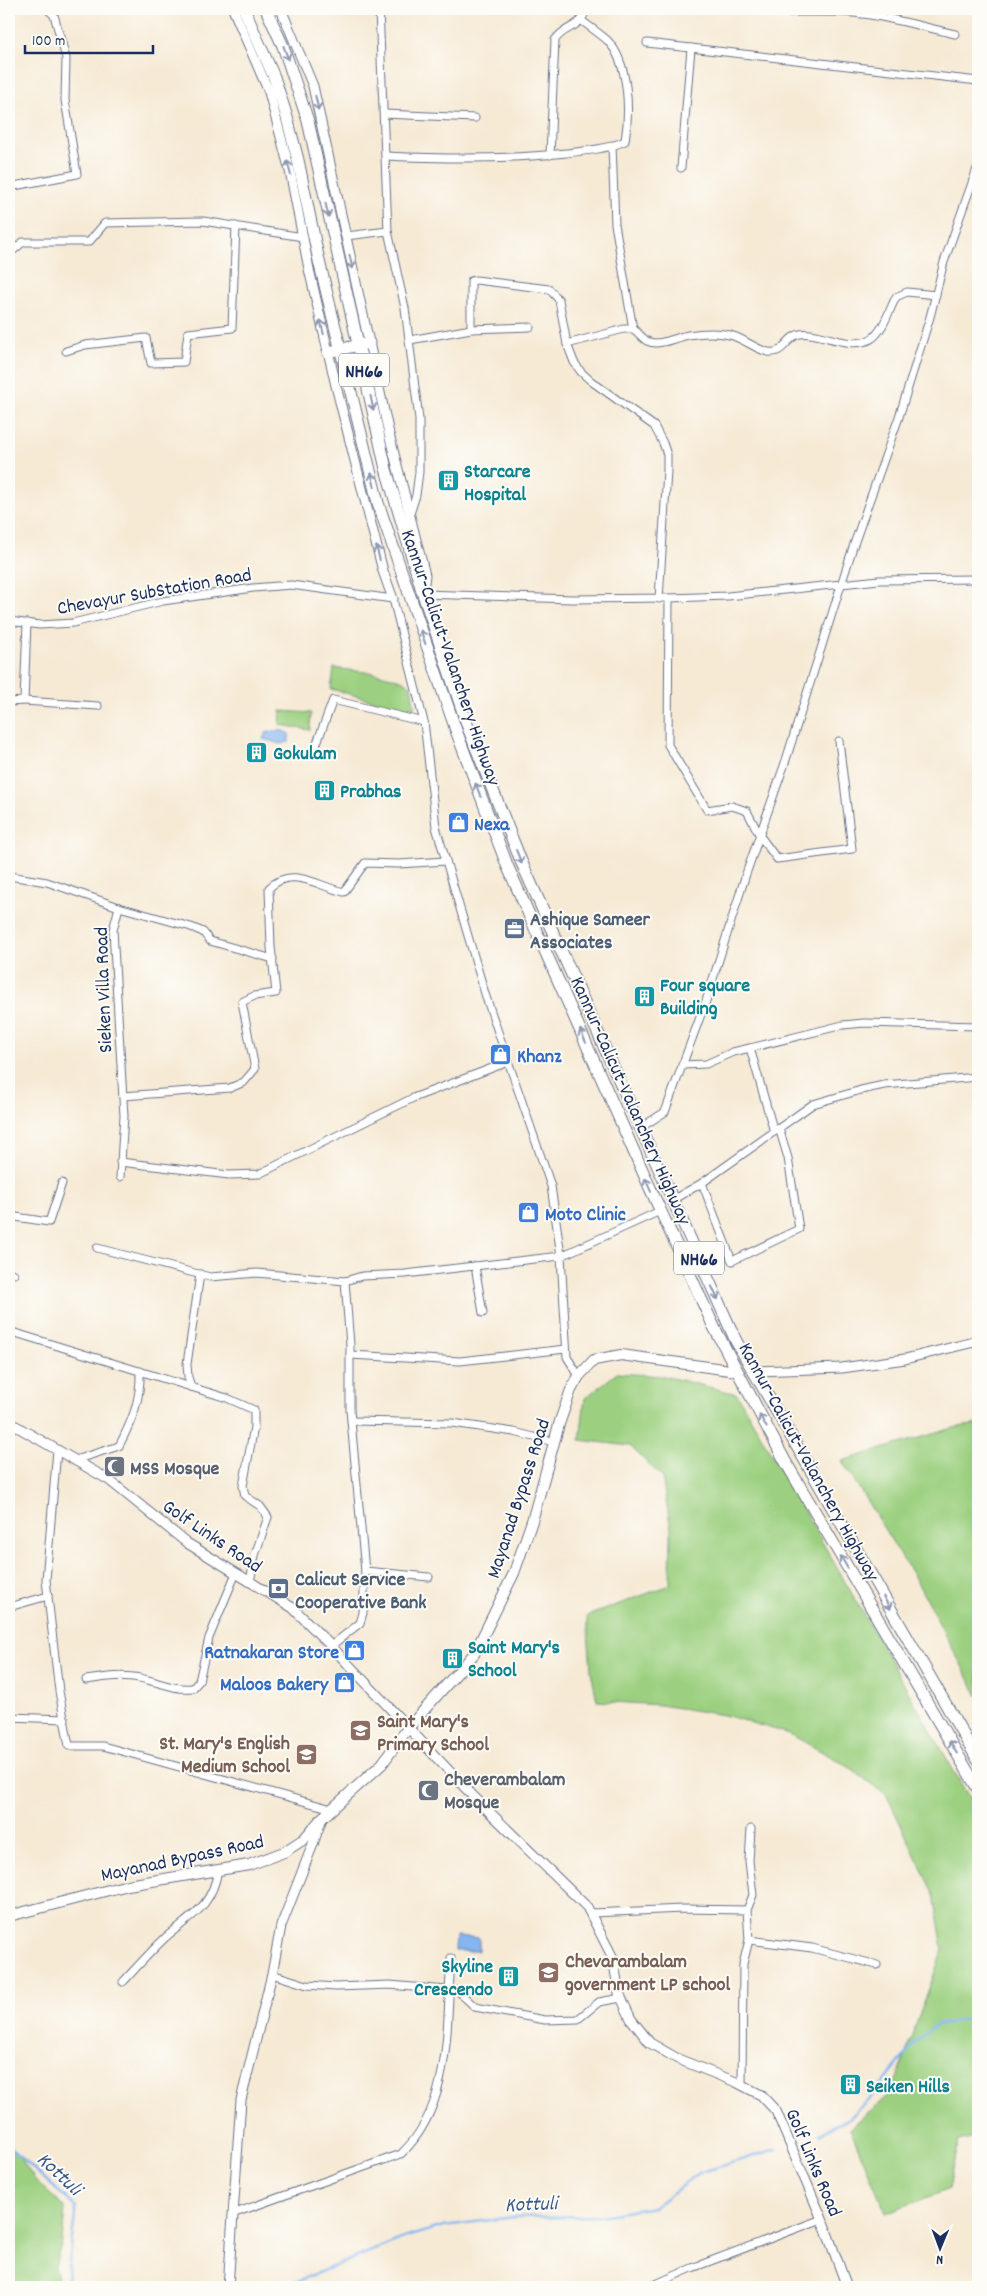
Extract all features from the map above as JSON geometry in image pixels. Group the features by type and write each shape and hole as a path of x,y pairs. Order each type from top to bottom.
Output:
{"highway":[{"name":"Kannur-Calicut-Valanchery Highway","path":"244,9 274,77 286,114 340,349 378,503 457,733 507,865 660,1211 737,1371 785,1461 978,1789"},
{"name":"Kannur-Calicut-Valanchery Highway","path":"266,9 283,46 308,120 364,344 386,469 422,594 469,730 521,860 736,1341 978,1760"},
{"path":"328,352 364,344"}],"main road":[{"path":"233,9 269,92 290,171 328,352 383,571 393,599"},
{"path":"281,9 313,86 346,236 364,344 425,575 422,594"},
{"path":"754,1371 842,1368 905,1359 978,1341"},
{"name":"Mayanad Bypass Road","path":"9,1916 128,1885 249,1865 284,1852 304,1839 322,1818 382,1764 408,1728 474,1654 514,1573 532,1521 571,1390 579,1376 594,1360 621,1355 737,1371"},
{"name":"Golf Links Road","path":"9,1422 109,1480 187,1543 293,1608 470,1793 544,1863 592,1913 612,1958 621,1998 631,2019 650,2043 678,2059 742,2085 761,2095 776,2111 822,2219 847,2287"},
{"path":"228,2286 235,2213 236,2163 241,2100 282,1926 322,1818"},
{"path":"311,1831 313,1844"}],"street":[{"path":"9,187 77,174 65,100 66,58 54,15 48,9"},
{"path":"379,9 388,231 405,308 418,401 420,446 416,495 410,514"},
{"path":"550,154 554,40 559,34 582,21 586,9"},
{"path":"758,9 776,12 832,11 876,16 956,34"},
{"path":"876,16 880,9"},
{"path":"386,156 475,160 550,154 612,145 626,141 629,118 628,97 618,54 607,40 582,21"},
{"path":"647,43 978,82"},
{"path":"681,168 691,48"},
{"path":"384,114 475,118"},
{"path":"612,145 615,224 633,329 647,341 656,343 687,335 710,333 729,335 746,340 768,352 778,351 793,336 801,333 845,342 864,341 871,339 877,334 896,296 907,292 936,295"},
{"path":"640,1128 665,1112 706,1001 842,582 899,417 936,295 944,262 978,166"},
{"path":"9,254 23,242 89,242 105,223 203,221 303,237"},
{"path":"66,351 85,345 146,338 151,364 184,362 188,334 232,328 236,226"},
{"path":"346,236 388,231"},
{"path":"471,328 471,281 476,280 549,289 558,300 567,344 580,372 654,426 667,455 659,599"},
{"path":"410,340 471,328 530,327"},
{"path":"567,344 612,331 633,329"},
{"path":"422,594 659,599 728,596 842,582 978,579"},
{"name":"Chevayur SubStation Road","path":"9,621 40,625 73,623 163,601 253,588 291,585 393,599"},
{"path":"669,598 668,745 706,810 732,806 747,811 760,836 778,859 852,849 839,741"},
{"path":"393,599 424,722 436,827 486,997 551,1186 560,1256 567,1357 579,1376"},
{"path":"24,701 27,623"},
{"path":"314,751 333,700 424,722"},
{"path":"9,702 24,701 98,706"},
{"path":"123,1096 230,1088 244,1082 255,1069 242,1002 254,996 276,993 269,888 275,882 284,877 296,877 344,892 365,863 446,862"},
{"path":"9,876 47,882 119,907"},
{"name":"Sieken Villa Road","path":"120,1177 124,1122 113,930 119,907 191,927 203,932 210,941 273,959"},
{"path":"682,1065 706,1064 733,1052 843,1025 864,1023 978,1026"},
{"path":"702,1183 732,1260 799,1229 788,1158 776,1130 750,1048"},
{"path":"120,1162 229,1175 259,1174 413,1098 508,1062"},
{"path":"672,1200 702,1183 813,1104 861,1090 894,1084 978,1077"},
{"path":"9,1216 49,1222 62,1183"},
{"path":"96,1248 210,1277 257,1273 345,1282 362,1276 560,1256 660,1211"},
{"path":"475,1266 483,1313"},
{"path":"191,1387 187,1364 200,1274"},
{"path":"331,1646 360,1623 363,1613 365,1571 353,1421 350,1410 350,1355 345,1282"},
{"path":"9,1331 227,1398 254,1410 254,1427 243,1486 245,1496 260,1506 268,1517 255,1555 250,1582"},
{"path":"350,1355 460,1361 566,1349"},
{"path":"75,1460 119,1446 134,1418 141,1389 140,1372"},
{"path":"353,1421 452,1423 514,1432 554,1442"},
{"path":"57,1450 46,1580 69,1746 103,1746 332,1809"},
{"path":"365,1571 429,1576"},
{"path":"86,1680 124,1676 144,1679 165,1686 193,1688 199,1681 209,1638 236,1573"},
{"path":"9,1606 48,1596"},
{"path":"9,1717 65,1719"},
{"path":"742,2085 743,1964 749,1940 747,1910 753,1895 749,1861 751,1829"},
{"path":"123,1982 166,1937 190,1920 208,1901 216,1882 218,1870"},
{"path":"592,1913 683,1909 747,1910"},
{"path":"749,1940 812,1948 877,1965"},
{"path":"235,2213 401,2154 409,2146 425,2122 444,2071 451,1958"},
{"path":"272,1974 307,1985 336,1987 390,1985 458,1991 475,2007 545,2020 564,2021 578,2019 599,2002 621,1998"},
{"path":"651,2287 822,2219"}],"green space":[{"path":"334,668 384,675 411,685 415,712 331,689"},
{"path":"281,711 311,713 310,730 280,725"},
{"path":"617,1373 664,1376 737,1394 978,1813 978,2136 959,2141 949,2189 886,2213 850,2128 892,2092 943,1949 934,1895 887,1796 846,1765 790,1734 724,1715 660,1705 597,1701 591,1671 587,1616 670,1585 671,1529 662,1477 630,1446 580,1440 585,1398"},
{"path":"978,1424 978,1696 916,1580 842,1461 953,1428"},
{"path":"9,2149 17,2154 36,2181 65,2208 62,2242 55,2266 60,2287 9,2287"}],"water":[{"path":"280,730 289,733 289,742 280,744 263,739 266,733"},
{"path":"456,1936 479,1938 479,1951 455,1951"}],"waterway":[{"name":"Kottuli","path":"820,2134 851,2117 879,2088 916,2041 936,2025 978,2017"},
{"name":"Kottuli","path":"9,2147 76,2207 66,2287"},
{"name":"Kottuli","path":"283,2287 406,2237 444,2226 514,2217 600,2216 654,2207 699,2173 776,2149"}],"place":[{"name":"Starcare Hospital","path":"448,481"},
{"name":"Gokulam","path":"257,752"},
{"name":"Prabhas","path":"324,790"},
{"name":"Nexa","path":"458,823"},
{"name":"Ashique Sameer Associates","path":"514,929"},
{"name":"Four square Building","path":"644,996"},
{"name":"Khanz","path":"501,1055"},
{"name":"Moto Clinic","path":"529,1213"},
{"name":"MSS Mosque","path":"114,1467"},
{"name":"Calicut Service Cooperative Bank","path":"279,1589"},
{"name":"Ratnakaran Store","path":"355,1651"},
{"name":"Saint Mary's School","path":"452,1658"},
{"name":"Maloos Bakery","path":"344,1683"},
{"name":"Saint Mary's Primary School","path":"361,1731"},
{"name":"St. Mary's English Medium School","path":"306,1754"},
{"name":"Cheverambalam Mosque","path":"428,1790"},
{"name":"Chevarambalam government LP school","path":"549,1972"},
{"name":"Skyline Crescendo","path":"509,1977"},
{"name":"Seiken Hills","path":"850,2085"}]}
